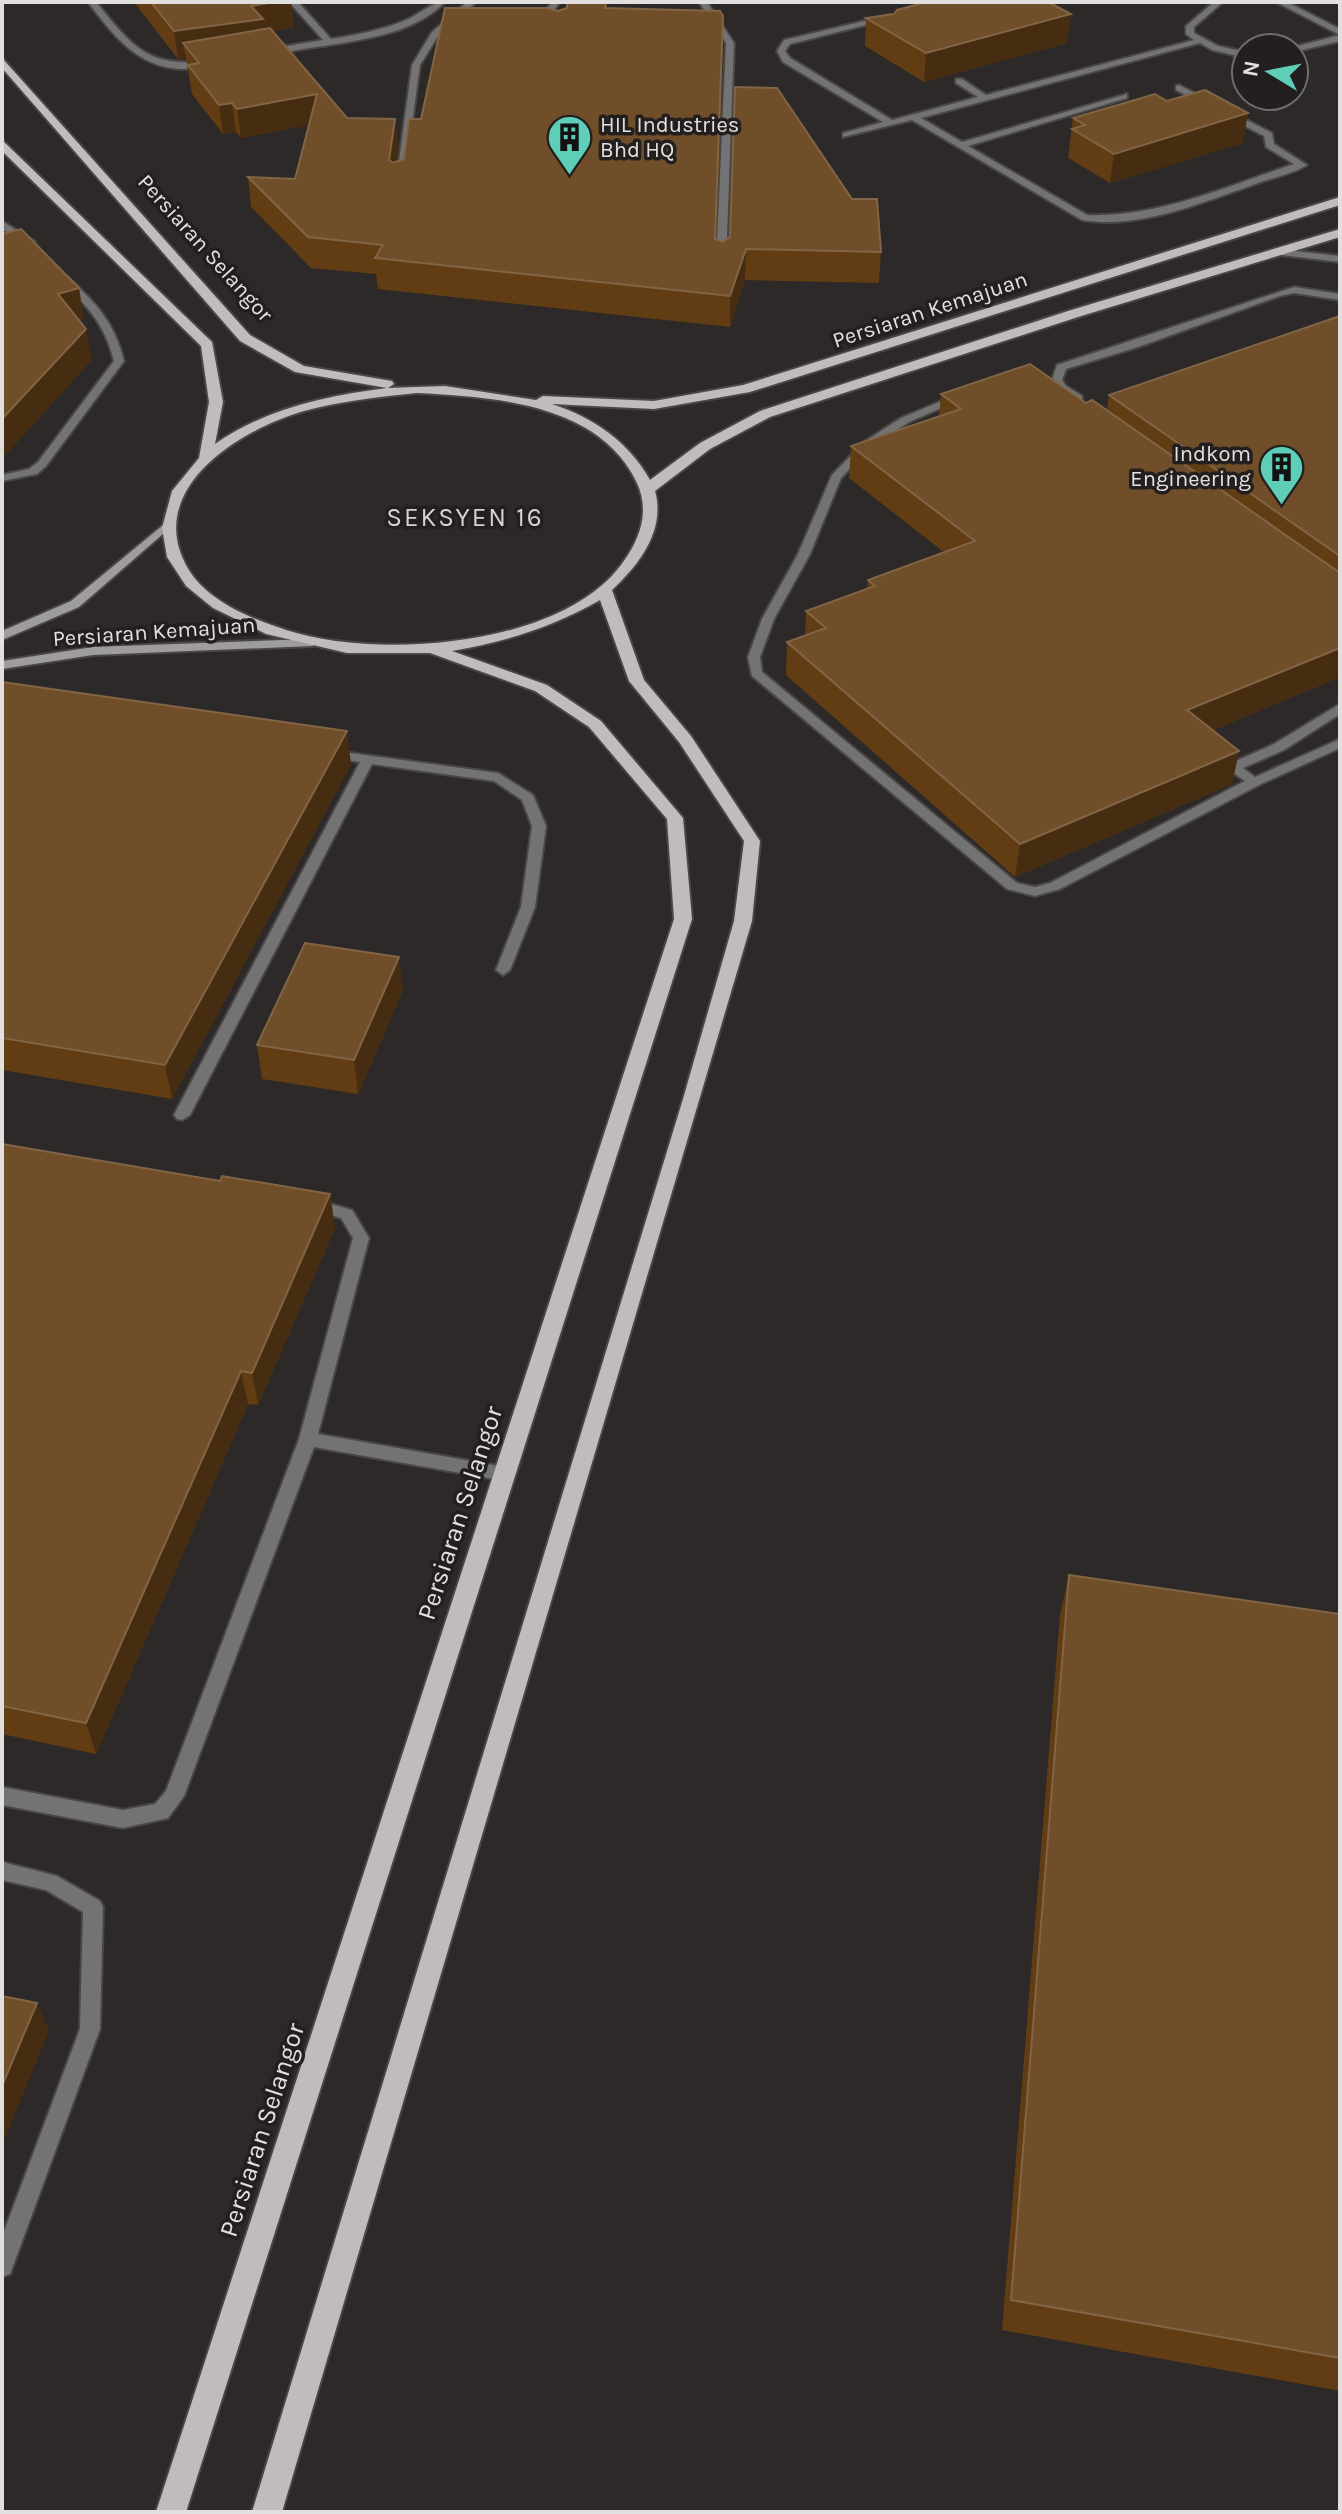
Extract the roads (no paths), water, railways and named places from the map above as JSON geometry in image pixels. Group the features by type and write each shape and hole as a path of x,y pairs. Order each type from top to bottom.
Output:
{"main road":[{"name":"Persiaran Selangor","path":"2,61 245,338 300,369 417,389"},
{"path":"2,144 207,345 216,402 205,457"},
{"name":"Persiaran Kemajuan","path":"523,399 654,405 745,389 1340,201"},
{"name":"Persiaran Kemajuan","path":"649,488 705,446 765,414 1073,314 1340,233"},
{"path":"417,389 471,391 523,399 582,420 625,451 649,488 651,523 637,557 604,590 557,618 498,638 432,649 369,650 309,643 248,624 202,595 174,561 168,524 179,489 205,457 246,430 298,409 355,395 417,389"},
{"path":"267,2512 657,1217 743,921 752,841 685,739 637,681 604,590"},
{"name":"Persiaran Selangor","path":"171,2512 683,919 675,818 595,724 541,688 432,649"}],"street":[{"path":"92,2 130,50 149,62 192,66 223,61"},
{"path":"293,2 328,41"},
{"path":"253,55 399,27 432,13 441,2"},
{"path":"398,188 416,65 435,34 472,2"},
{"path":"556,2 544,18 545,28 557,34"},
{"path":"703,2 730,43 721,267"},
{"path":"1219,2 1190,26 1190,34 1215,48 1230,51"},
{"path":"1280,2 1340,35"},
{"path":"891,123 786,60 781,51 787,42 892,15"},
{"path":"865,22 877,30"},
{"path":"1310,44 1340,35"},
{"path":"846,135 1199,41"},
{"path":"959,81 985,98"},
{"path":"913,117 1085,218 1101,221 1142,215 1302,165 1269,145 1269,135 1179,88"},
{"path":"960,145 1124,96"},
{"path":"2,225 38,248"},
{"path":"1277,252 1340,259"},
{"path":"2,478 33,472 42,464 119,361 114,335 99,310 54,268"},
{"path":"1093,407 1062,388 1057,380 1061,367 1134,345 1277,294 1294,290 1340,297"},
{"path":"972,391 905,420 868,444 836,477 804,554 768,619 754,657 756,673 1012,886 1035,892 1055,886 1254,782 1340,743"},
{"name":"Persiaran Kemajuan","path":"2,636 75,604 168,524"},
{"name":"Persiaran Kemajuan","path":"2,665 93,651 309,643"},
{"path":"1254,782 1234,767 1279,747 1340,708"},
{"path":"321,753 498,777 528,798 539,826 528,907 503,970"},
{"path":"182,1115 368,760"},
{"path":"2,1796 123,1819 161,1812 174,1796 308,1439 361,1238 346,1214 297,1203"},
{"path":"308,1439 505,1474"},
{"path":"2,1871 50,1882 93,1907 90,2029 2,2266"}],"place":[{"name":"HIL Industries Bhd HQ","path":"569,177"},
{"name":"Indkom Engineering","path":"1282,506"}],"district":[{"name":"SEKSYEN 16","path":"465,517"}]}
